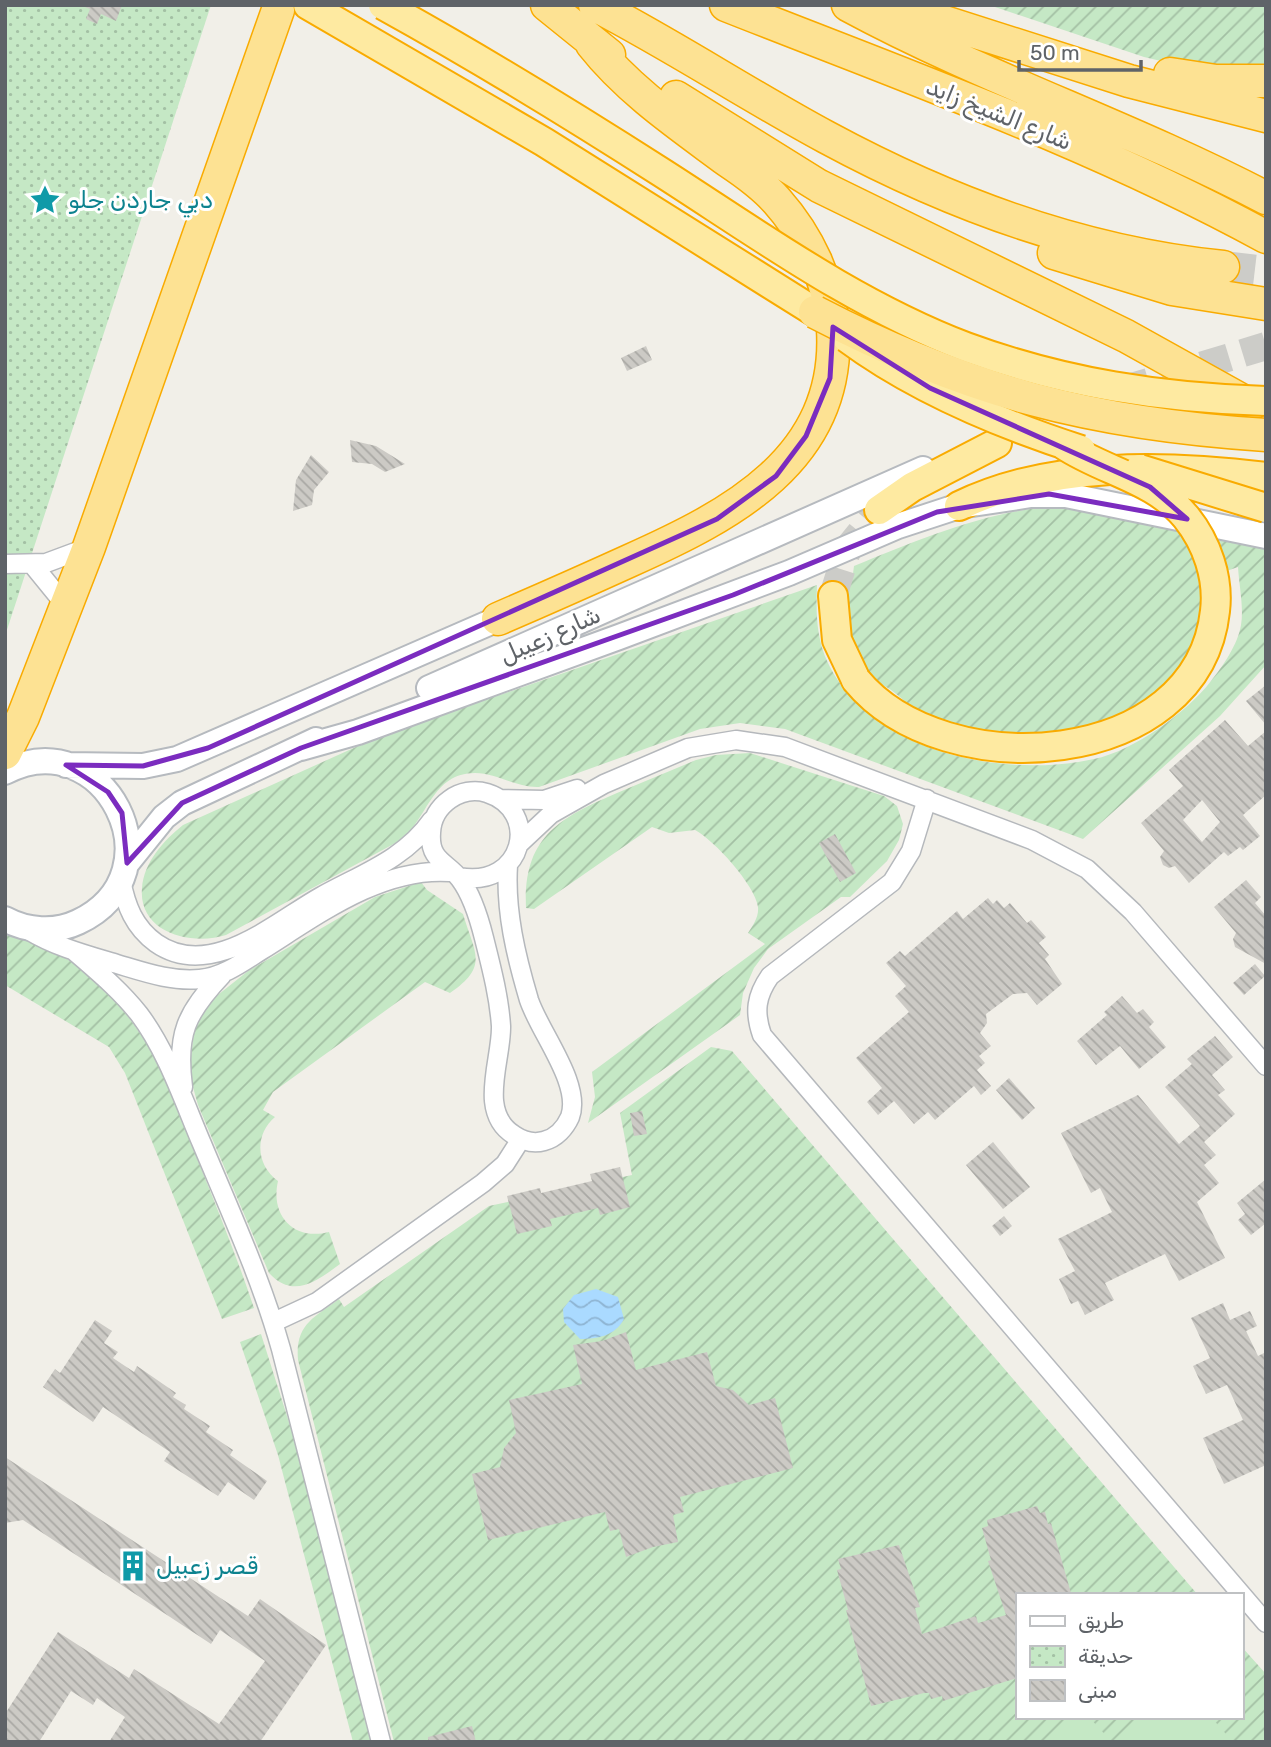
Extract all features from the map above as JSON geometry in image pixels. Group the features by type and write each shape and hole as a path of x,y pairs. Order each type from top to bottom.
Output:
{"highway":[{"path":"383,5 598,132 813,271 914,325 998,358 1097,385 1190,398 1266,399"},
{"path":"498,619 696,531 757,492 776,476 806,436 822,402 834,362 832,323 824,284 810,247 788,214 746,173 635,89 592,44 547,5"},
{"path":"595,5 825,136 942,194 1018,222 1096,245 1175,262 1223,267"},
{"name":"شارع الشيخ زايد","path":"726,5 1075,145 1266,237"},
{"name":"شارع الشيخ زايد","path":"848,5 950,56 1170,150 1266,198"},
{"path":"891,5 1177,95 1266,116"},
{"path":"5,753 23,718 67,607 293,8 544,142 815,312 902,355 1033,402 1122,421 1266,435"},
{"path":"592,44 819,186 1126,336 1266,414"},
{"path":"1067,60 1122,65 1207,80 1266,81"},
{"path":"942,194 976,218 1012,237 1113,274 1192,294 1266,304"},
{"path":"815,312 858,347 905,376 974,409 1064,444 1266,508"},
{"path":"1126,336 1175,355 1266,399"},
{"path":"879,510 912,487 997,443"},
{"path":"833,596 837,640 856,680 876,702 918,728 974,745 1019,749 1071,744 1114,731 1148,714 1190,677 1206,650 1216,604 1213,573 1203,544 1186,517 1163,496 1091,462 1064,444"},
{"path":"959,506 1015,484 1092,473 1165,470 1266,477"}],"main road":[{"name":"شارع زعيبل","path":"12,923 46,930 80,921 108,900 124,872 164,817 182,803 379,710 924,468 970,449 997,443"},
{"path":"301,748 358,732 631,633 789,573 898,526 959,506 1031,495 1066,495 1266,536"},
{"name":"شارع زعيبل","path":"5,772 40,762 143,766 177,759 498,619"},
{"path":"66,765 89,775 108,792 121,813 128,838 124,872"}],"street":[{"path":"5,564 20,561 32,564 59,559 89,547"},
{"path":"32,564 67,607"},
{"path":"435,817 431,832 432,847 439,861 454,875 478,917 499,1006 501,1028 494,1106 508,1131 520,1139 534,1142 553,1138 566,1124 574,1103 567,1078 544,1037 529,1000 510,925 509,865 519,844 551,814 604,783 688,748 736,740 785,747 927,799 1031,840 1087,869 1133,912 1266,1066"},
{"path":"124,872 133,919 147,936 165,949 187,955 207,956 246,941 324,895 390,862 419,838 443,805 463,793 485,793 500,799 544,800 588,785 604,783"},
{"path":"500,799 516,818 519,844"},
{"path":"927,799 911,851 892,882 770,976 761,989 757,1004 757,1020 762,1035 1240,1593"},
{"path":"12,923 74,951 179,980 202,979 224,973 312,919 386,881 411,873 454,875 477,880 494,876 509,865"},
{"path":"74,951 120,991 141,1016 186,1105 274,1322 381,1742"},
{"path":"186,1105 180,1060 186,1022 195,1005 224,973"},
{"path":"499,1006 529,1000"},
{"path":"274,1322 317,1302 489,1179 505,1164 520,1139"},
{"path":"1243,1596 1266,1623"}],"highlighted area":[{"path":"833,327 930,388 1150,487 1187,519 1049,494 937,512 733,595 301,748 182,803 127,863 122,813 108,792 66,765 143,766 208,748 717,519 776,476 806,436 830,378"}],"green space":[{"path":"5,5 211,5 5,636"},
{"path":"989,5 1266,5 1266,74 1195,69 1144,57"},
{"path":"1046,507 1080,510 1266,547 1266,665 1220,716 1083,839 785,729 740,723 700,729 539,787 522,785 491,775 461,775 440,788 401,840 226,935 198,939 170,932 158,926 143,903 142,888 151,861 162,845 183,825 429,714 503,694 817,585 819,634 828,663 848,694 875,719 908,738 944,752 982,761 1021,765 1059,764 1094,759 1126,748 1158,729 1188,705 1225,662 1237,640 1242,618 1238,567 1212,576 1207,633 1171,686 1101,725 1032,738 919,718 894,692 863,678 842,610 842,585 852,581 854,566 972,522"},
{"path":"750,753 884,796 897,806 903,824 899,840 887,861 850,897 841,897 768,949 754,968 743,993 740,1015 588,1123 595,1097 592,1072 765,944 748,933 758,911 750,887 733,864 695,830 669,833 652,827 534,909 526,908 527,884 538,847 562,822 596,802 696,760 716,755"},
{"path":"421,882 427,890 463,914 476,958 470,975 450,993 425,982 273,1092 263,1110 275,1117 264,1132 260,1150 265,1167 278,1181 276,1194 281,1215 295,1229 305,1233 329,1232 340,1264 313,1282 287,1285 269,1273 198,1105 189,1073 194,1032 209,1002 248,971 375,897"},
{"path":"5,935 31,941 56,952 79,967 119,1005 136,1028 151,1051 172,1095 254,1308 222,1319 125,1073 109,1047 5,985"},
{"path":"711,1047 732,1051 1196,1593 1016,1593 1016,1719 1243,1719 1243,1648 1266,1674 1266,1742 394,1742 298,1360 299,1338 314,1317 339,1299 344,1307 489,1206 632,1175 620,1113"},
{"path":"261,1334 319,1517 372,1742 353,1742 278,1455 240,1342"},
{"path":"1068,1719 1091,1719 1109,1739 1105,1742 1043,1742"},
{"path":"1146,1719 1213,1719 1233,1742 1121,1742"}],"water":[{"path":"596,1289 618,1297 624,1319 616,1329 605,1335 580,1339 564,1322 563,1309 574,1295"}],"building":[{"path":"80,5 122,5 116,21 101,14 97,24 86,19 90,9"},
{"path":"646,346 652,360 627,371 621,358"},
{"path":"350,440 376,446 405,464 385,472 372,464 352,462"},
{"path":"311,455 329,472 314,490 312,505 293,511 296,480"},
{"path":"1266,685 1266,725 1246,701"},
{"path":"1225,720 1248,746 1266,731 1266,795 1243,815 1260,836 1243,850 1240,847 1228,856 1224,852 1189,883 1175,866 1169,868 1163,865 1160,857 1164,851 1141,823 1183,786 1169,770","holes":["1202,800 1220,822 1202,842 1183,820"]},
{"path":"835,834 856,873 840,882 819,843"},
{"path":"1246,880 1261,897 1255,903 1266,916 1266,964 1235,947 1233,939 1236,933 1214,907"},
{"path":"988,898 993,904 997,900 1004,908 1010,903 1027,923 1031,920 1046,937 1039,943 1049,955 1045,959 1062,984 1037,1005 1027,993 1013,994 986,1014 987,1023 980,1033 991,1046 979,1056 985,1063 977,1070 991,1086 981,1095 974,1086 935,1120 928,1112 914,1124 894,1101 878,1115 867,1102 882,1088 856,1058 909,1012 895,996 906,986 886,963 900,951 905,956 957,911 963,919"},
{"path":"1255,964 1265,976 1244,995 1233,983"},
{"path":"1122,996 1137,1013 1143,1009 1154,1022 1149,1027 1166,1047 1139,1069 1120,1046 1096,1065 1077,1041 1107,1015 1104,1012"},
{"path":"1215,1036 1233,1057 1212,1075 1225,1090 1218,1095 1235,1114 1204,1142 1216,1155 1204,1165 1219,1183 1197,1202 1225,1258 1179,1281 1165,1254 1105,1283 1114,1300 1085,1315 1078,1301 1071,1304 1059,1279 1075,1271 1058,1239 1112,1212 1100,1188 1091,1193 1061,1133 1138,1095 1179,1144 1200,1126 1165,1087 1192,1064 1187,1059"},
{"path":"1009,1078 1035,1108 1022,1120 996,1090"},
{"path":"642,1111 647,1134 634,1136 630,1113"},
{"path":"993,1142 1030,1187 1003,1209 966,1165"},
{"path":"620,1167 630,1207 600,1215 598,1208 550,1219 552,1226 517,1234 507,1196 540,1188 541,1193 592,1181 590,1174"},
{"path":"1266,1179 1266,1223 1251,1235 1238,1220 1245,1214 1237,1203"},
{"path":"1004,1216 1012,1226 1000,1236 992,1226"},
{"path":"1223,1303 1230,1320 1250,1311 1257,1326 1246,1331 1258,1356 1266,1352 1266,1465 1224,1484 1203,1438 1243,1420 1227,1385 1206,1394 1193,1366 1210,1358 1191,1318"},
{"path":"95,1320 112,1331 104,1343 118,1352 113,1358 134,1372 137,1366 176,1393 173,1397 186,1405 184,1409 210,1426 206,1432 233,1450 230,1455 267,1481 254,1500 228,1482 218,1496 164,1461 170,1452 103,1407 93,1422 43,1387 55,1369 60,1373"},
{"path":"626,1332 636,1370 707,1352 716,1386 733,1390 749,1405 775,1398 793,1468 680,1497 684,1512 673,1515 678,1542 653,1547 626,1557 619,1529 610,1531 605,1512 488,1540 472,1474 500,1467 504,1448 516,1433 509,1400 582,1384 573,1345 602,1341"},
{"path":"5,1457 248,1616 260,1599 326,1645 260,1742 109,1742 125,1717 97,1698 93,1705 71,1691 39,1742 5,1742 5,1714 58,1632 129,1678 134,1669 219,1724 265,1661 220,1630 211,1644 23,1520 5,1523"},
{"path":"1037,1506 1040,1513 1045,1512 1048,1524 1051,1523 1071,1593 1016,1593 1016,1678 943,1701 942,1696 931,1699 929,1693 924,1693 871,1706 837,1570 841,1569 838,1559 899,1545 920,1607 915,1608 922,1634 976,1616 978,1623 1006,1615 988,1561 991,1560 982,1528 988,1526 987,1520"},
{"path":"472,1726 476,1742 428,1742 428,1737"}],"tunnel":[{"path":"1223,267 1266,272"},
{"path":"1122,390 1266,346"},
{"path":"833,596 848,548 879,510"}],"place":[{"name":"دبي جاردن جلو","path":"45,200"},
{"name":"قصر زعبيل","path":"133,1566"}]}
